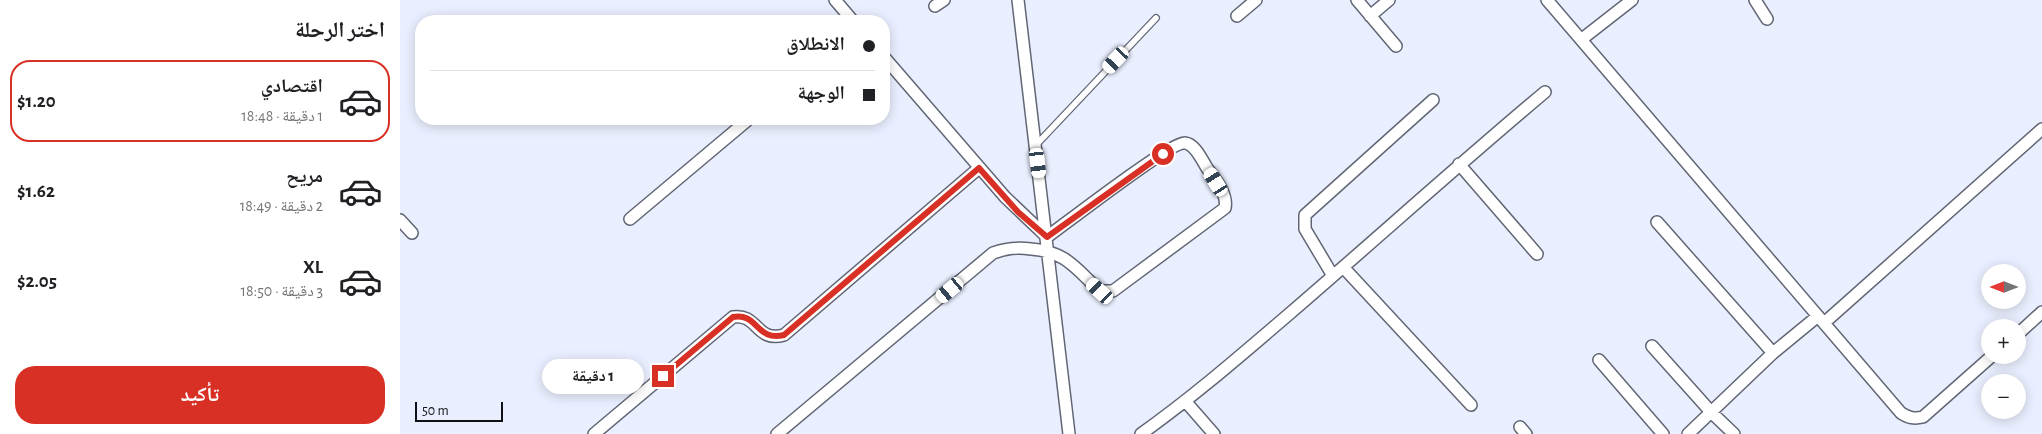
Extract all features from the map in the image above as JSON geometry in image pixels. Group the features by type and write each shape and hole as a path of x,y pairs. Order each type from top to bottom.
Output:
{"street":[{"path":"835,0 848,15"},
{"path":"1018,0 1049,250 1069,434"},
{"path":"1237,16 1256,0"},
{"path":"1357,0 1396,46"},
{"path":"1370,16 1389,0"},
{"path":"1546,0 1582,39 1901,413 1917,419 1923,417 1983,364"},
{"path":"1582,39 1632,0"},
{"path":"1755,0 1767,19"},
{"path":"890,64 1018,212 1047,237"},
{"path":"1141,434 1186,402 1333,276 1459,164 1545,92"},
{"path":"1333,276 1305,230 1305,215 1433,100"},
{"path":"630,219 742,125"},
{"path":"1688,434 1773,353 1821,320 2042,129"},
{"path":"777,434 993,254 1010,247 1049,250 1067,260 1100,291 1113,291 1221,212 1225,208 1226,199 1197,152 1189,144 1183,142 1175,145 1047,237"},
{"path":"1459,164 1537,254"},
{"path":"594,434 733,317 740,316 749,319 767,336 776,338 784,335 979,168"},
{"path":"400,220 412,233"},
{"path":"1657,222 1773,353"},
{"path":"1343,267 1471,406"},
{"path":"2026,327 2042,312"},
{"path":"1652,346 1711,412 1734,434"},
{"path":"1599,360 1663,434"},
{"path":"1186,402 1214,434"}],"lane":[{"path":"1036,145 1156,18"}],"route":[{"path":"663,376 733,317 740,316 749,319 767,336 776,338 784,335 979,168 1018,212 1047,237 1163,154"}]}
